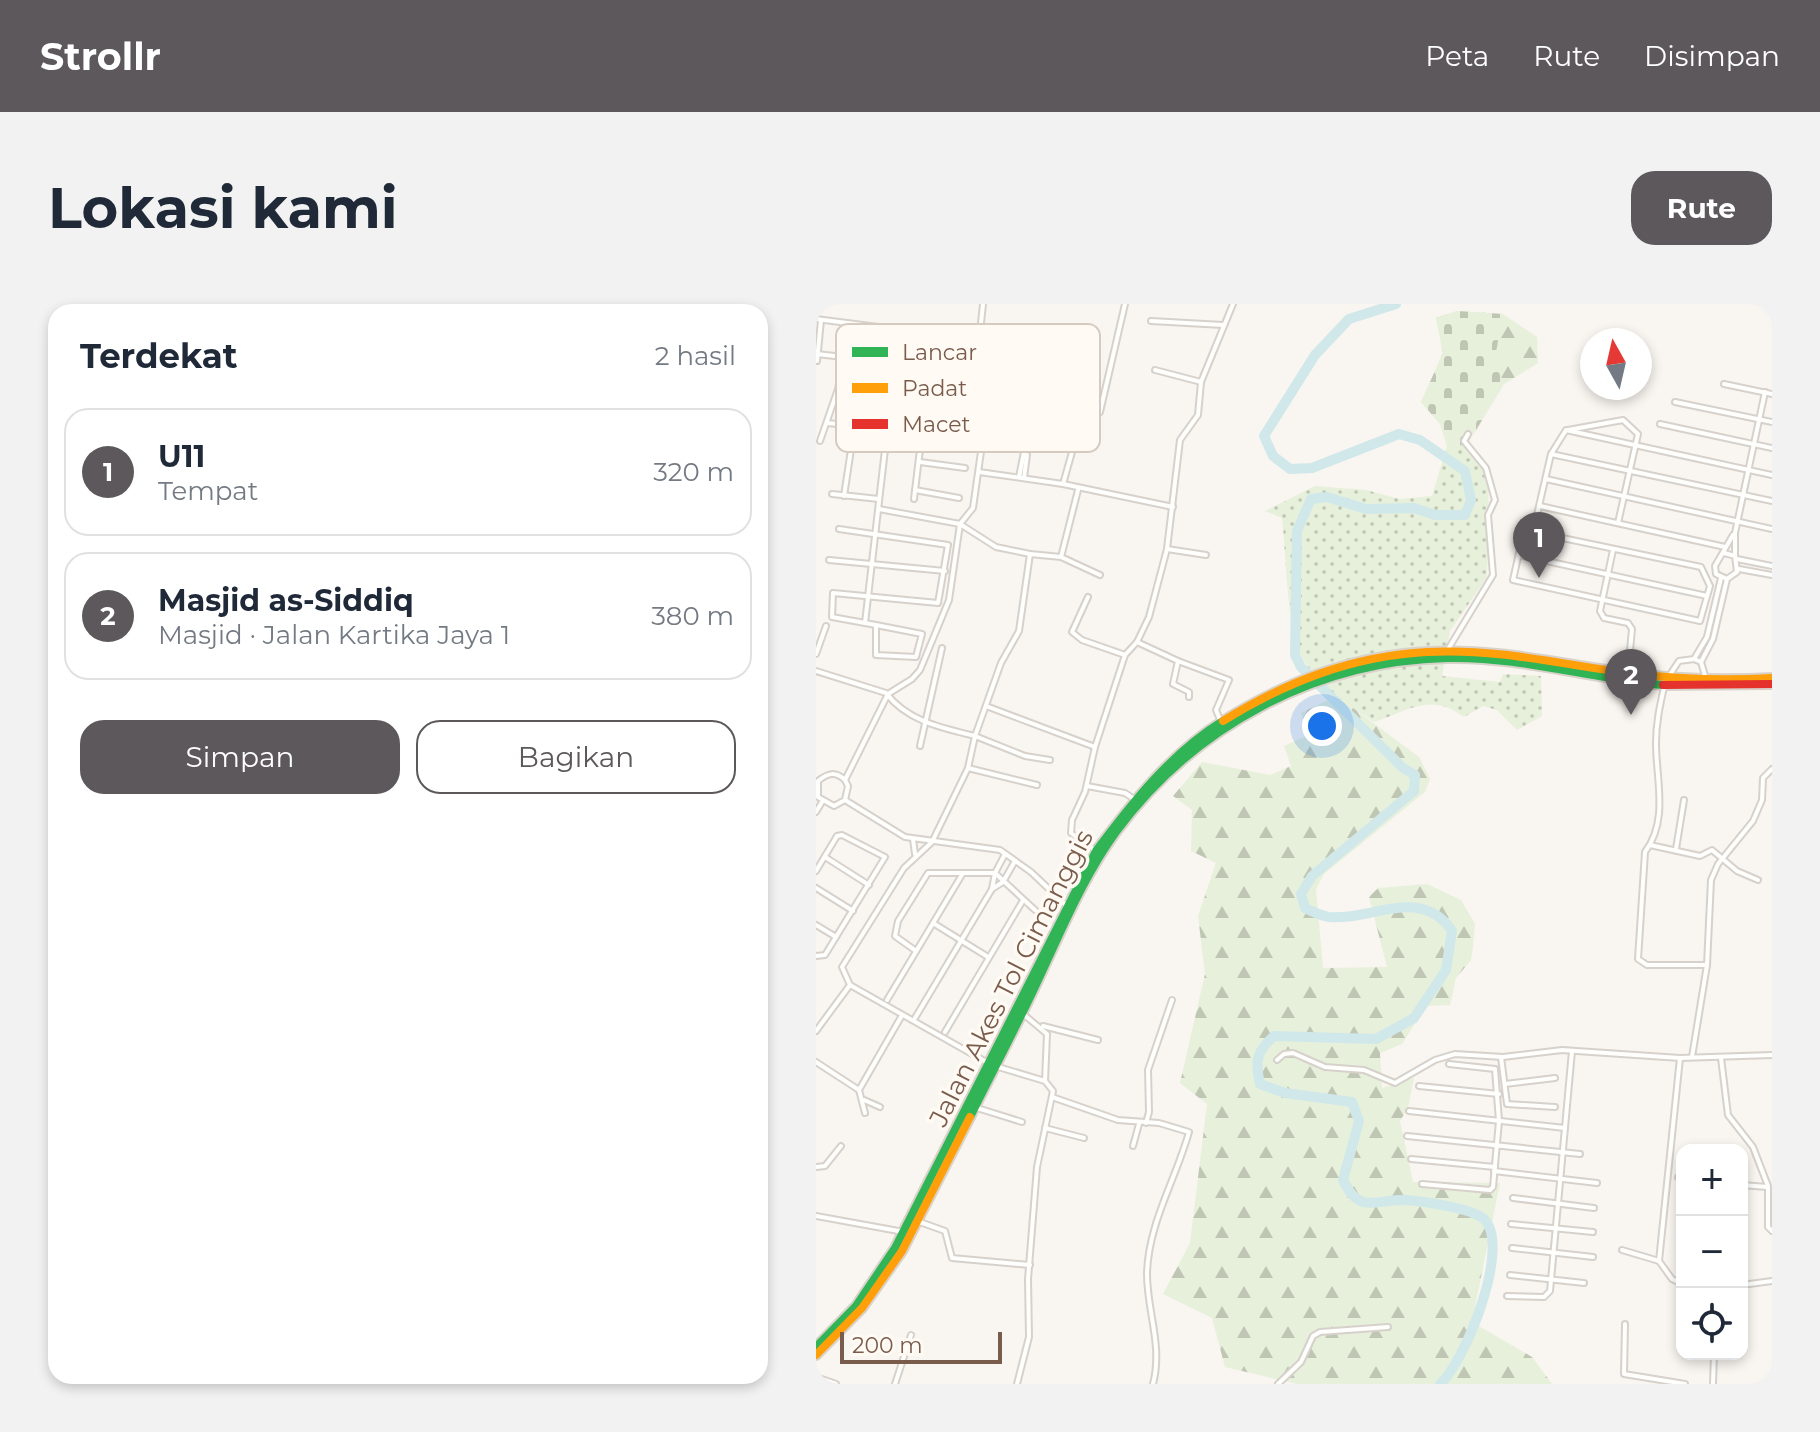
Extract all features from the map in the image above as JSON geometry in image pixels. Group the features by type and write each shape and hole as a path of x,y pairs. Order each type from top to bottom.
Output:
{"main road":[{"name":"Jalan Akes Tol Cimanggis","path":"816,1355 862,1308 898,1249 1096,851 1172,761 1221,722 1286,687 1338,668 1395,654 1447,651 1488,653 1631,677"},
{"path":"1338,668 1449,657 1708,688 1772,684"},
{"path":"1666,682 1772,678"},
{"name":"Jalan Akes Tol Cimanggis","path":"816,1347 856,1306 917,1221 992,1064 1022,1013 1099,859 1139,797 1224,728 1286,687"}],"street":[{"path":"981,324 983,304"},
{"path":"1100,412 1125,304"},
{"path":"1096,851 1070,828 1125,655 1137,642 1149,617 1167,549 1180,440 1198,415 1201,382 1233,304"},
{"path":"817,361 818,319 863,324"},
{"path":"1151,321 1223,325"},
{"path":"1155,370 1201,382"},
{"path":"1724,384 1772,394"},
{"path":"1739,569 1735,533 1765,392"},
{"path":"820,441 836,395"},
{"path":"1675,402 1772,422"},
{"path":"1524,530 1701,567 1710,586 1700,621 1513,580 1524,530 1536,519 1551,454 1566,430 1623,420 1638,434 1618,523"},
{"path":"827,423 836,424"},
{"path":"1660,424 1772,448"},
{"path":"1566,430 1772,475"},
{"path":"1447,651 1493,575 1488,515 1495,500 1486,468 1464,441 1468,434"},
{"path":"844,496 851,452"},
{"path":"865,623 886,452"},
{"path":"914,499 920,452"},
{"path":"845,780 888,694 920,670 949,600 960,524 973,508 982,452"},
{"path":"1022,478 1024,452"},
{"path":"1063,484 1072,452"},
{"path":"1551,454 1772,501"},
{"path":"1022,478 1027,455"},
{"path":"919,462 965,468"},
{"path":"979,472 1063,484 1173,507"},
{"path":"1546,479 1772,529"},
{"path":"1061,557 1078,489"},
{"path":"915,490 959,498"},
{"path":"832,494 879,499"},
{"path":"1540,506 1724,550 1736,557 1772,566"},
{"path":"879,509 960,524 996,547 1061,557 1100,575"},
{"path":"839,529 947,542 938,603 835,591 829,614 922,634 916,657 876,655 876,625"},
{"path":"1724,579 1715,569 1715,561 1735,533"},
{"path":"1167,549 1206,555"},
{"path":"1613,550 1600,611 1604,618 1628,623 1632,629 1631,677"},
{"path":"1017,1384 1029,1337 1037,1167 1052,1088 1045,1081 992,1064 954,1041 901,1017 850,985 842,967 915,854 932,842 968,768 975,736 1001,663 1019,631 1030,554"},
{"path":"1519,555 1707,596"},
{"path":"829,560 945,571"},
{"path":"1704,572 1715,569"},
{"path":"1694,659 1707,637 1724,579 1739,569 1772,575"},
{"path":"1706,681 1701,662 1713,639 1724,579"},
{"path":"1088,597 1072,632 1082,640 1125,655"},
{"path":"816,654 826,626"},
{"path":"1137,642 1229,680 1216,710 1221,722"},
{"path":"920,746 942,648"},
{"path":"1701,662 1694,659 1679,661 1666,682 1656,747 1661,794 1655,837 1645,852 1638,959 1647,965 1707,965"},
{"path":"1178,661 1173,684 1189,692 1189,697"},
{"path":"816,671 888,694 892,701 926,723 975,736 1025,756 1050,760"},
{"path":"986,706 1095,747"},
{"path":"968,768 1037,785"},
{"path":"1692,1057 1707,965 1711,880 1724,856 1753,821 1762,800 1763,778 1772,769"},
{"path":"832,773 845,780 848,786 845,800 834,806 822,802 816,791 817,780 832,773"},
{"path":"1086,785 1139,797"},
{"path":"845,800 896,833 913,839 993,848 1015,861 1068,907"},
{"path":"1676,849 1684,800"},
{"path":"816,812 822,802"},
{"path":"816,871 837,836 842,835 885,857 825,955 816,956"},
{"path":"913,839 915,854"},
{"path":"1650,845 1700,856 1710,849 1724,856 1737,871 1758,880"},
{"path":"915,1018 992,889 995,873 1005,854"},
{"path":"825,857 869,885"},
{"path":"992,889 1003,882 1015,861"},
{"path":"916,951 895,936 908,903 928,873 995,873 1022,902 1035,910"},
{"path":"887,1000 963,873"},
{"path":"816,888 853,911"},
{"path":"945,1032 1022,902"},
{"path":"933,923 988,957"},
{"path":"816,925 836,937"},
{"path":"816,1031 850,985"},
{"path":"1133,1146 1149,1112 1148,1070 1172,1000"},
{"path":"1022,1013 1041,1025 1098,1040"},
{"path":"859,1090 901,1017"},
{"path":"1041,1025 1048,1036 1045,1081"},
{"path":"1507,1296 1544,1297 1550,1291 1572,1051"},
{"path":"1277,1060 1284,1054 1293,1053 1325,1067 1369,1071 1395,1083 1446,1056 1501,1057 1572,1051 1680,1058 1772,1055"},
{"path":"1501,1057 1507,1104 1555,1107"},
{"path":"1659,1261 1680,1058"},
{"path":"1721,1058 1728,1115 1753,1147 1768,1186 1768,1227 1772,1231"},
{"path":"816,1062 859,1090 865,1113"},
{"path":"1422,1184 1490,1190 1495,1169 1499,1094 1494,1067 1449,1064"},
{"path":"1505,1084 1555,1078"},
{"path":"1419,1086 1499,1094"},
{"path":"1052,1097 1142,1124 1181,1128 1189,1132 1179,1168 1158,1217 1148,1270 1158,1350 1153,1384"},
{"path":"864,1100 880,1107"},
{"path":"974,1107 1022,1122"},
{"path":"1409,1111 1565,1128"},
{"path":"1045,1128 1084,1138"},
{"path":"1407,1136 1580,1154"},
{"path":"816,1167 825,1166 841,1146"},
{"path":"1411,1159 1597,1183"},
{"path":"1748,1185 1768,1186"},
{"path":"1513,1198 1594,1208"},
{"path":"816,1216 904,1232"},
{"path":"917,1221 945,1231 952,1258 1030,1265"},
{"path":"1511,1224 1593,1232"},
{"path":"1512,1248 1593,1257"},
{"path":"1622,1250 1659,1261 1676,1281"},
{"path":"1510,1275 1584,1283"},
{"path":"1748,1284 1772,1281"},
{"path":"1625,1324 1624,1374 1685,1384"},
{"path":"1278,1384 1301,1362 1317,1333 1337,1328 1388,1327"},
{"path":"895,1384 911,1335"},
{"path":"1713,1384 1714,1360"},
{"path":"816,1377 836,1384"}],"green space":[{"path":"1457,311 1503,314 1537,337 1538,363 1440,424 1421,402 1443,353 1436,318"},
{"path":"1457,311 1503,314 1496,352 1503,386 1467,445 1447,446 1440,424 1421,402 1443,353 1436,318"},
{"path":"1467,445 1489,474 1487,577 1450,631 1442,676 1500,682 1503,674 1541,676 1542,716 1517,730 1497,710 1483,706 1464,717 1430,704 1374,722 1329,689 1301,656 1291,616 1282,518 1265,511 1315,486 1366,490 1400,499 1432,496 1447,446"},
{"path":"1337,696 1419,757 1430,779 1425,792 1324,874 1316,889 1323,968 1387,967 1369,897 1378,888 1427,884 1461,900 1475,924 1471,960 1456,978 1450,1005 1426,1006 1402,1044 1380,1053 1382,1088 1414,1078 1408,1108 1400,1121 1413,1182 1500,1183 1472,1322 1532,1357 1552,1384 1297,1384 1225,1367 1212,1318 1163,1294 1190,1243 1207,1104 1180,1083 1205,974 1198,916 1216,863 1191,851 1192,810 1173,796 1202,762 1270,775 1291,766 1284,746 1309,735 1301,713"}],"waterway":[{"path":"1396,304 1349,319 1315,355 1264,436 1273,456 1290,469 1312,468 1399,434 1420,440 1465,471 1471,500 1465,515 1435,515 1414,508 1366,509 1327,497 1311,499 1297,531 1295,655 1301,667 1403,768 1415,775 1414,791 1312,876 1301,894 1305,908 1329,917 1395,908 1426,910 1440,917 1452,931 1446,970 1414,1018 1376,1039 1274,1036 1260,1052 1258,1069 1260,1084 1285,1093 1352,1102 1359,1121 1343,1180 1356,1198 1367,1203 1400,1200 1431,1203 1468,1211 1484,1219 1491,1233 1489,1277 1472,1329 1450,1372 1440,1384"}],"traffic: fast":[{"path":"970,1117 1104,849 1147,794 1220,731 1262,706 1305,686 1398,662 1474,658 1663,685"},
{"path":"816,1347 856,1306 895,1248 1096,851 1138,797 1169,764 1223,721"}],"traffic: slow":[{"path":"1223,721 1271,694 1320,673 1372,659 1427,652 1477,652 1663,677 1772,678"},
{"path":"816,1355 862,1308 902,1251 970,1117"}],"traffic: jam":[{"path":"1663,685 1772,684"}],"place":[{"name":"U11","path":"1539,578"},
{"name":"Masjid as-Siddiq","path":"1631,715"}]}
